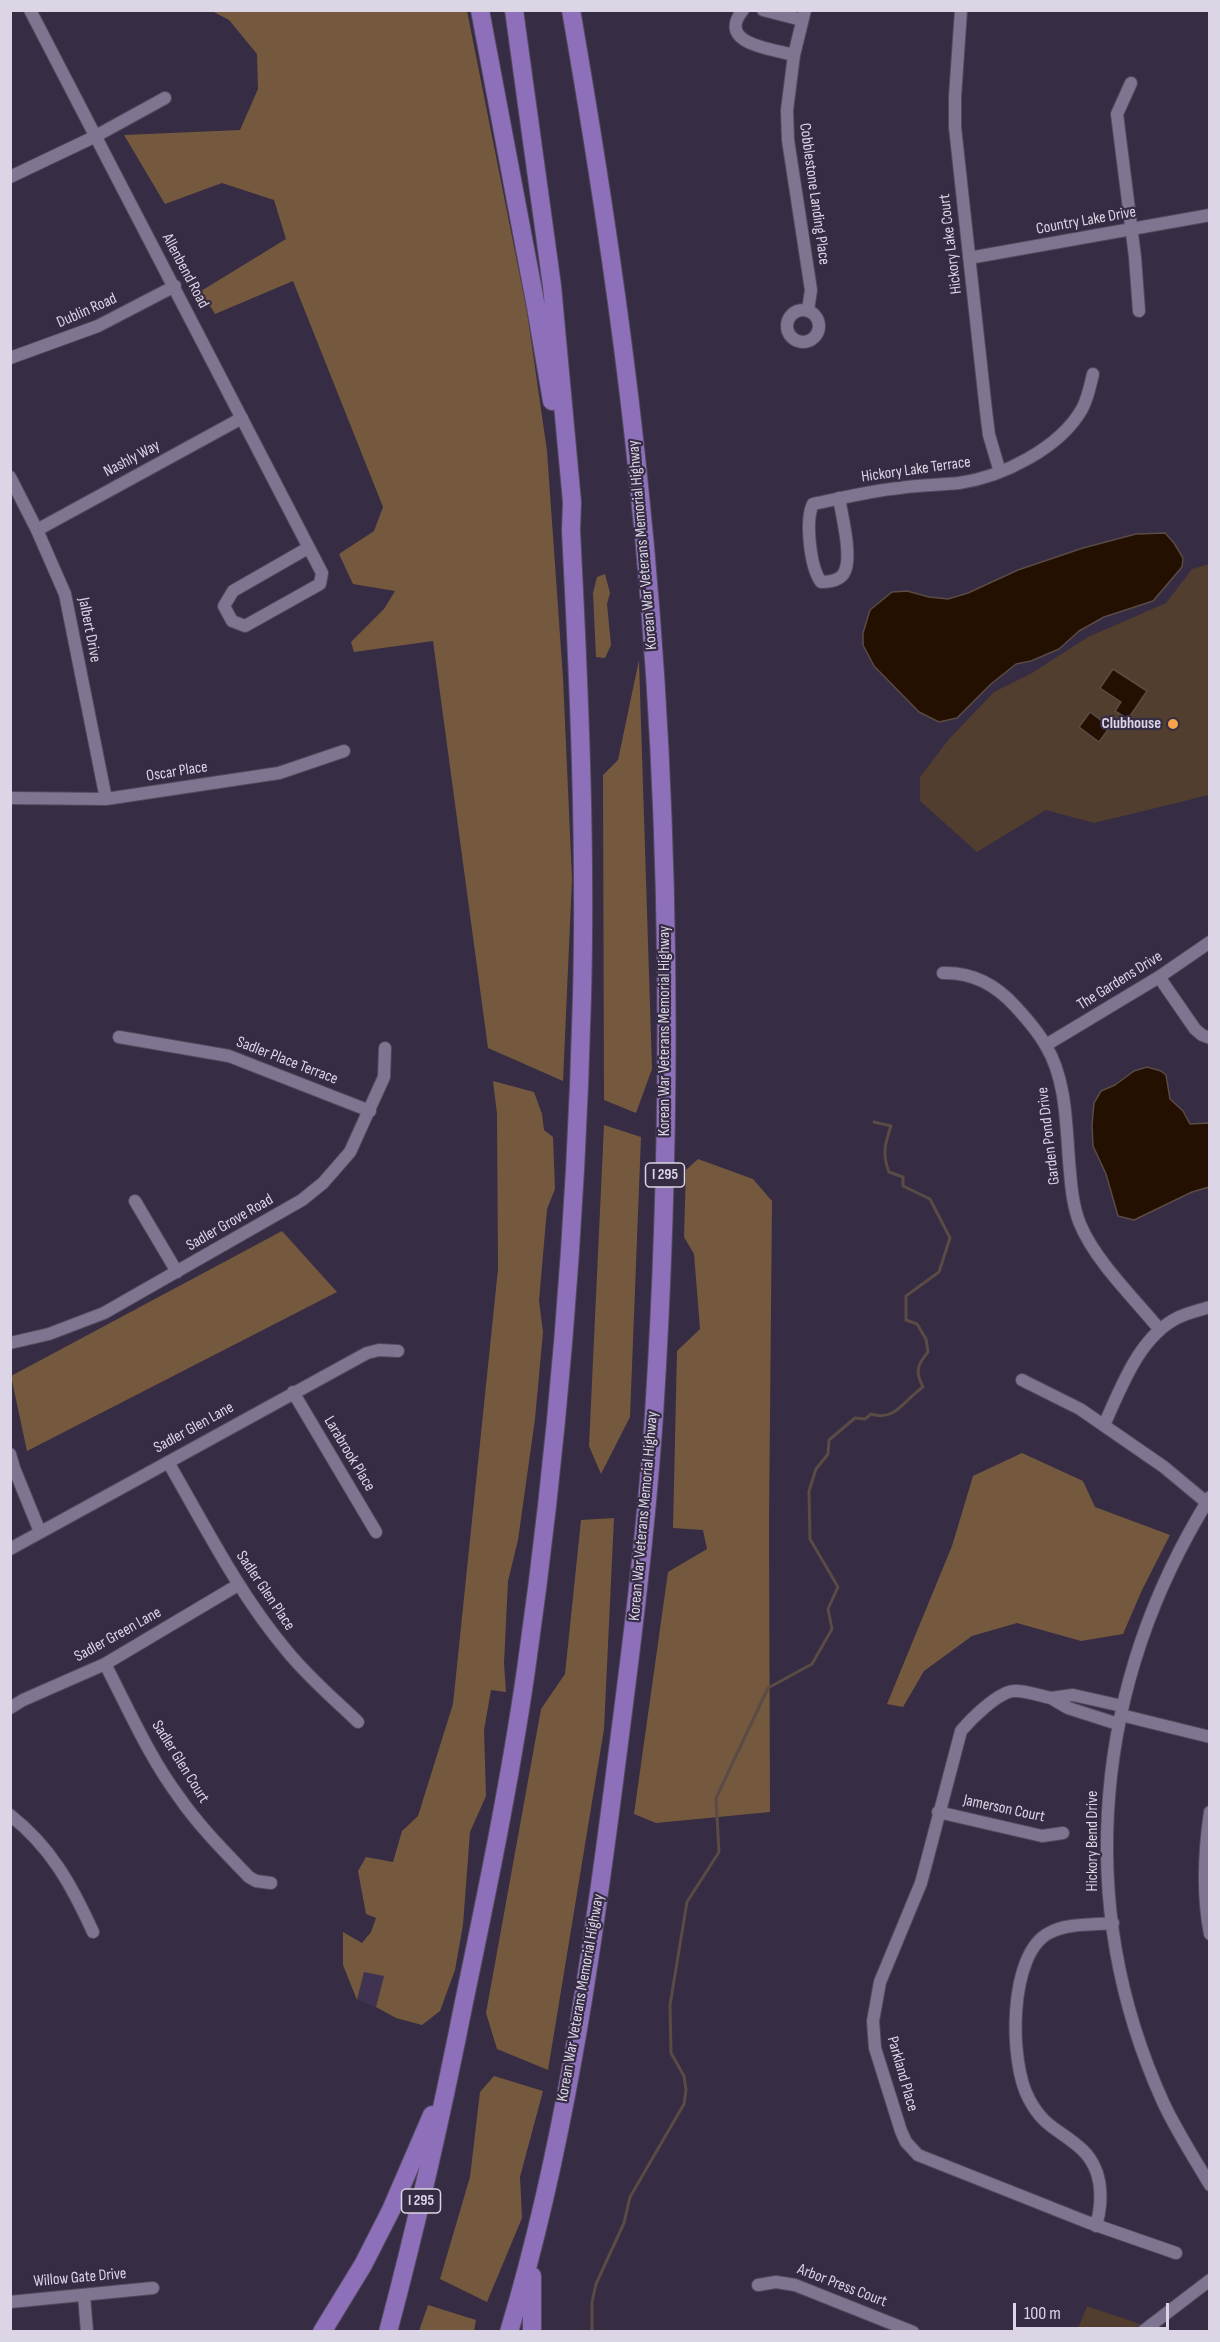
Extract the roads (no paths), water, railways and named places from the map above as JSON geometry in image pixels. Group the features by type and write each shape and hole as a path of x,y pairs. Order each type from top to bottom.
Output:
{"highway":[{"path":"480,10 538,318 550,388 564,505 571,531"},
{"path":"514,10 552,286 572,502 571,531"},
{"name":"Korean War Veterans Memorial Highway","path":"509,2331 532,2257 556,2143 590,1955 635,1624 653,1419 665,1193 665,936 661,797 652,638 627,375 612,262 571,10"},
{"name":"I 295","path":"388,2331 411,2248 451,2069 506,1791 524,1684 550,1488 564,1339 577,1135 583,936 581,730 571,531"},
{"path":"322,2331 363,2265 391,2210 451,2069"},
{"path":"532,2257 532,2331"}],"street":[{"name":"Allenbend Road","path":"30,10 322,573 320,585 245,626 232,621 224,606 233,591 308,548"},
{"path":"743,10 737,18 735,27 739,37 747,43 794,55"},
{"path":"763,10 804,15"},
{"name":"Hickory Lake Court","path":"961,10 955,127 988,427 1000,472"},
{"name":"Cobblestone Landing Place","path":"804,15 794,55 787,110 788,141 811,290 808,310"},
{"path":"1131,83 1118,114 1139,311"},
{"path":"10,177 94,137 165,98"},
{"name":"Country Lake Drive","path":"969,258 1209,215"},
{"name":"Dublin Road","path":"10,358 98,326 175,286"},
{"name":"Hickory Lake Terrace","path":"839,498 848,560 845,573 833,582 821,582 814,573 809,513 813,504 839,498 900,488 960,483 1000,472 1039,451 1071,423 1087,398 1093,374"},
{"name":"Nashly Way","path":"37,530 242,418"},
{"name":"Jalbert Drive","path":"10,477 37,530 65,594 106,799"},
{"name":"Oscar Place","path":"10,798 106,799 279,773 344,750"},
{"name":"The Gardens Drive","path":"1046,1045 1159,977 1209,942"},
{"name":"Garden Pond Drive","path":"943,973 959,972 973,976 1000,992 1027,1020 1046,1045 1056,1067 1064,1106 1073,1200 1080,1224 1093,1248 1160,1330"},
{"path":"1159,977 1196,1029 1209,1038"},
{"name":"Sadler Place Terrace","path":"119,1037 229,1056 370,1111"},
{"name":"Sadler Grove Road","path":"10,1343 49,1334 104,1313 302,1200 323,1183 350,1152 384,1077 385,1048"},
{"path":"135,1201 177,1272"},
{"path":"1104,1425 1138,1356 1160,1330 1178,1318 1209,1307"},
{"name":"Sadler Glen Lane","path":"10,1549 367,1353 379,1350 398,1352"},
{"path":"1022,1380 1080,1409 1208,1499"},
{"name":"Larabrook Place","path":"293,1392 376,1532"},
{"path":"10,1454 40,1532"},
{"name":"Sadler Glen Place","path":"168,1462 238,1585 306,1673 358,1722"},
{"name":"Hickory Bend Drive","path":"1208,1499 1171,1563 1139,1648 1120,1715 1109,1784 1107,1826 1108,1879 1122,1981 1147,2062 1163,2103 1209,2185"},
{"name":"Sadler Green Lane","path":"10,1708 22,1700 105,1664 238,1585"},
{"name":"Sadler Glen Court","path":"105,1664 159,1766 178,1796 212,1839 249,1877 256,1881 271,1883"},
{"name":"Parkland Place","path":"1120,1715 1073,1695 1051,1698 1014,1691 1003,1694 971,1719 961,1731 955,1745 921,1883 880,1982 873,2021 875,2048 901,2131 912,2149 928,2160 1096,2226 1176,2253"},
{"name":"Parkland Place","path":"1051,1698 1068,1708 1120,1715"},
{"path":"1120,1715 1209,1737"},
{"name":"Jamerson Court","path":"938,1812 1042,1836 1063,1833"},
{"path":"1209,1812 1205,1849 1205,1908 1209,1934"},
{"path":"10,1815 54,1859 74,1889 93,1932"},
{"path":"1096,2226 1102,2206 1102,2191 1098,2178 1085,2153 1045,2121 1029,2100 1019,2072 1015,2024 1020,1983 1027,1962 1039,1941 1048,1933 1059,1929 1113,1923"},
{"path":"1142,2331 1209,2280"},
{"name":"Arbor Press Court","path":"758,2285 776,2282 795,2284 913,2331"},
{"name":"Willow Gate Drive","path":"10,2301 153,2288"},
{"path":"84,2295 87,2331"}],"waterway":[{"path":"592,2332 592,2302 596,2284 624,2223 630,2197 684,2104 686,2090 684,2076 671,2053 670,2005 687,1902 719,1852 716,1798 768,1688 812,1664 832,1629 828,1609 838,1587 810,1539 809,1491 816,1469 828,1454 829,1440 855,1418 865,1419 871,1414 887,1415 899,1408 923,1387 918,1369 928,1352 926,1339 917,1324 906,1320 906,1296 939,1272 950,1238 930,1199 903,1186 903,1177 889,1172 885,1149 891,1126 874,1122"}],"place":[{"name":"Clubhouse","path":"1173,724"}]}
